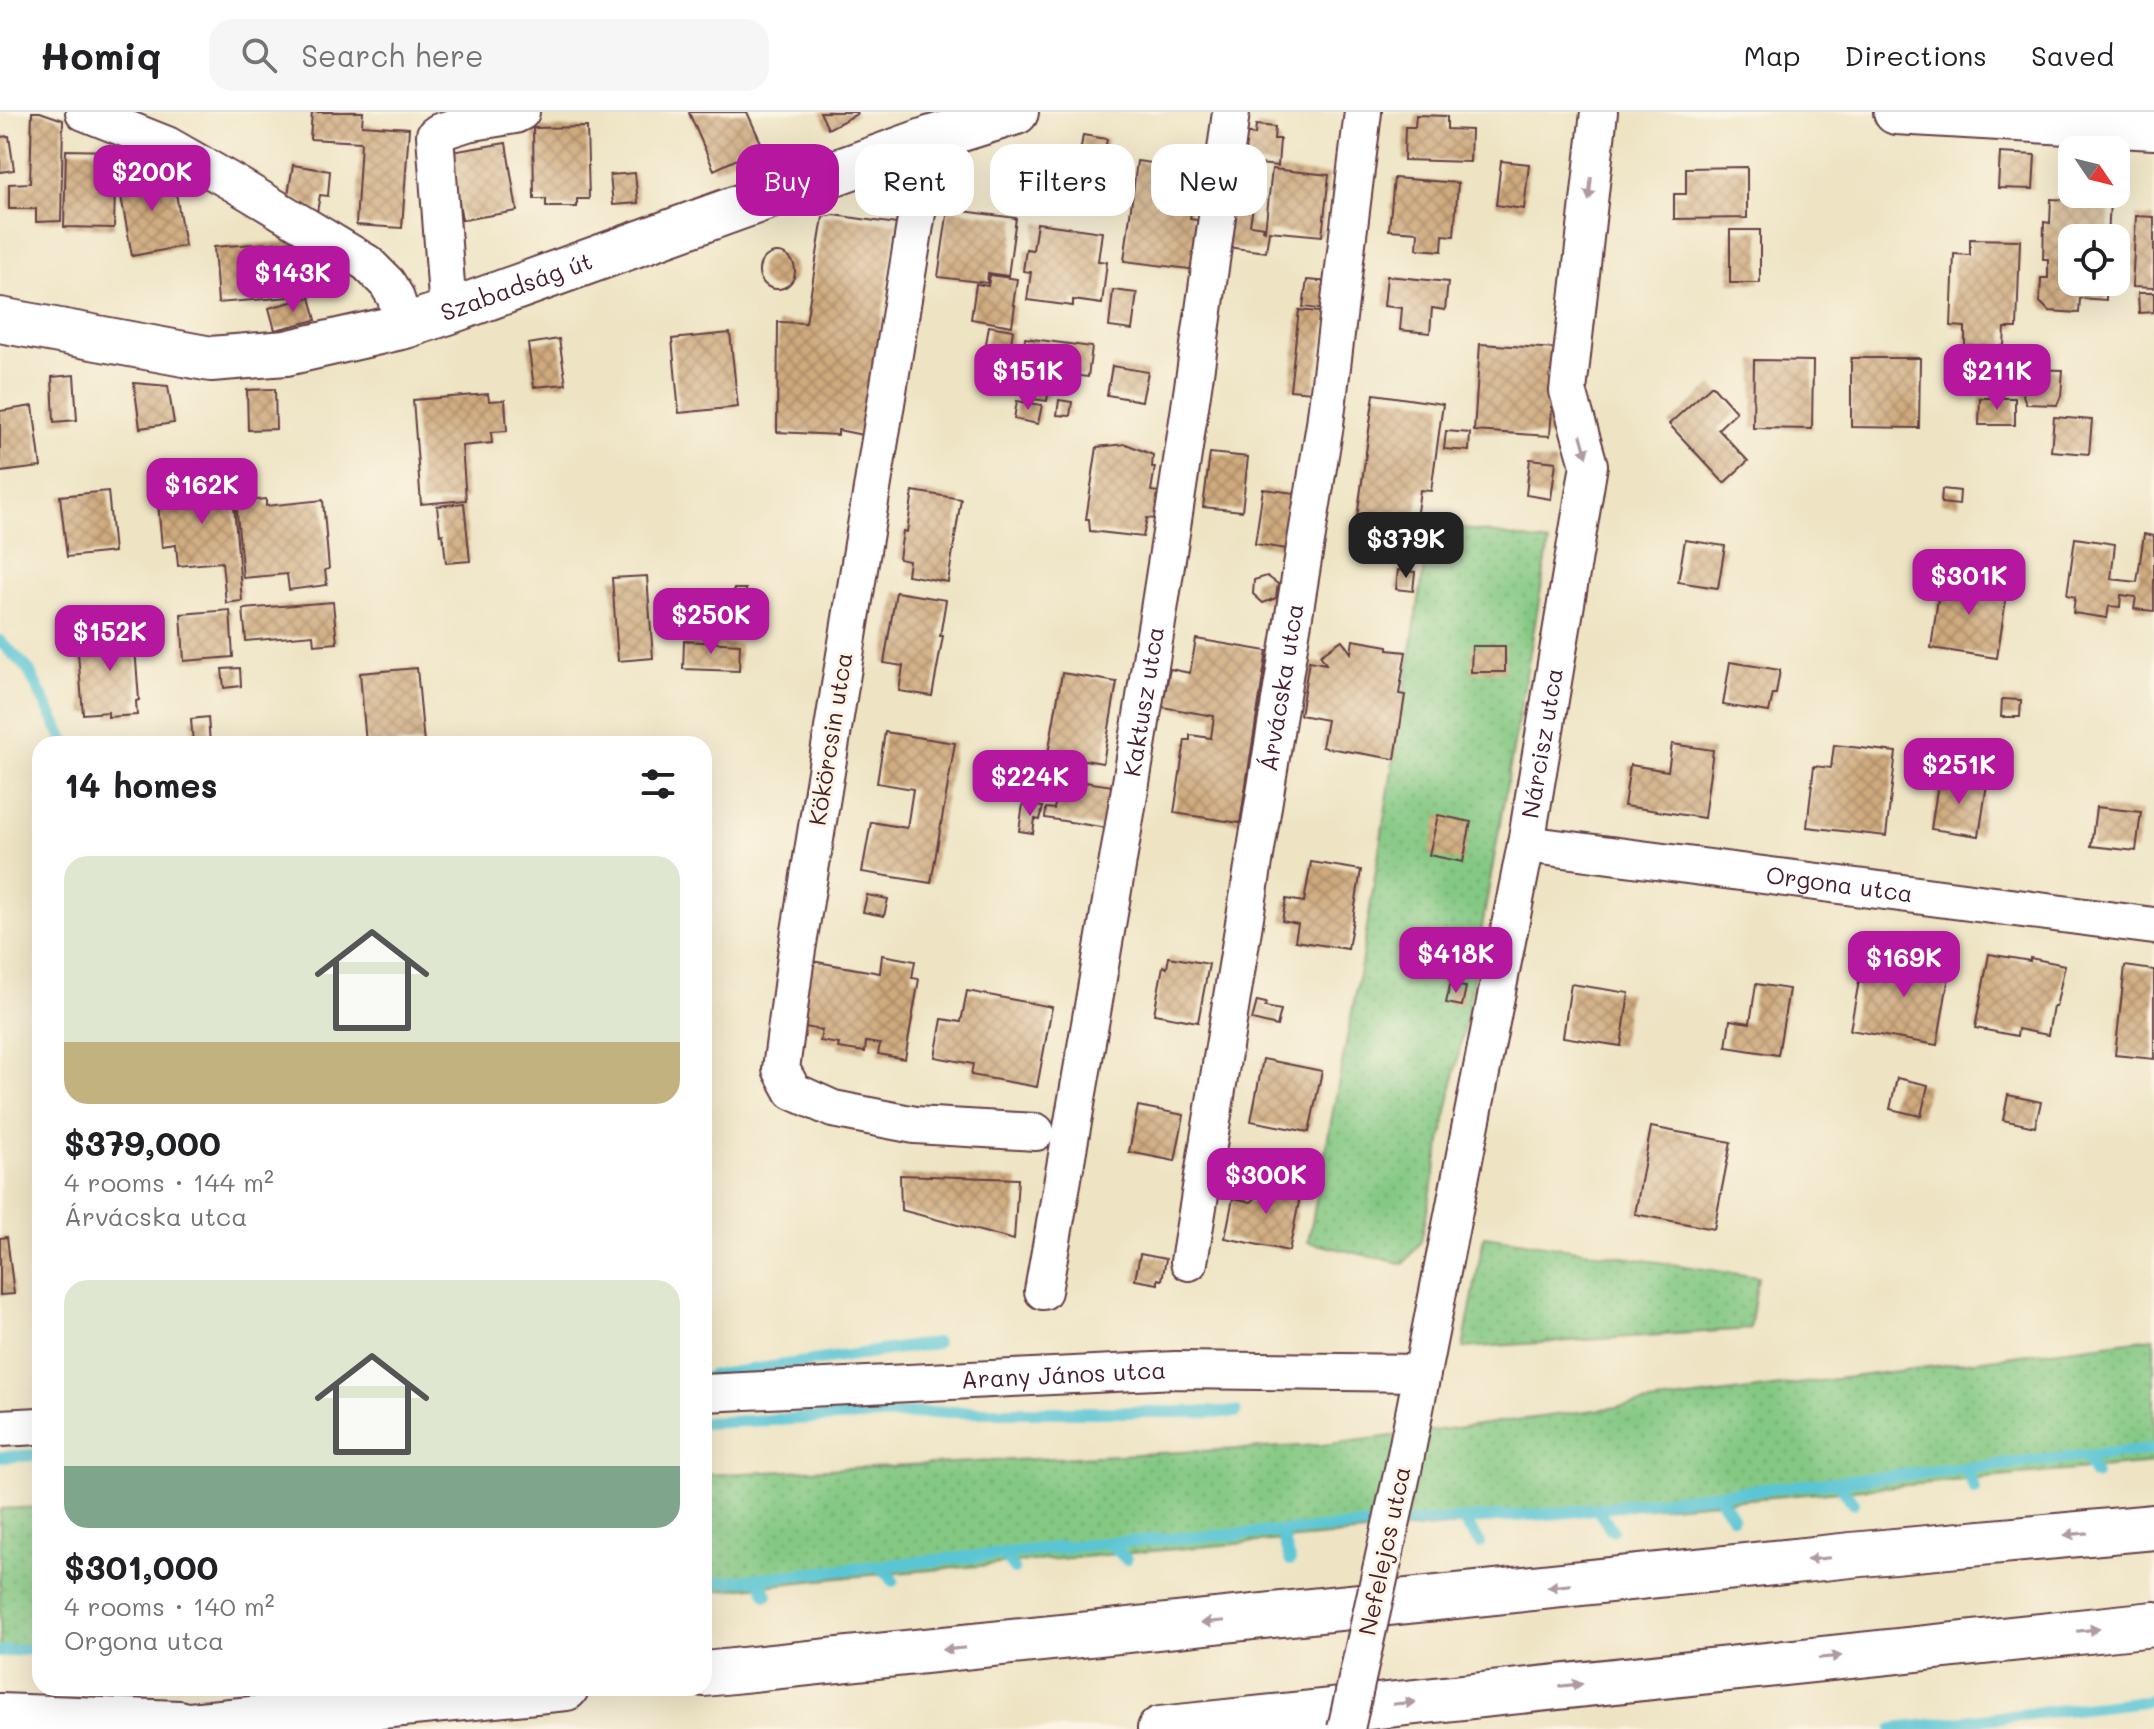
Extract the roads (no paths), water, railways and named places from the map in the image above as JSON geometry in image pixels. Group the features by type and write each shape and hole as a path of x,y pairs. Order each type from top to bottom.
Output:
{"main road":[{"name":"Szabadság út","path":"0,320 211,359 286,353 405,326 448,312 929,139 1016,112"},
{"path":"1896,112 2154,127"},
{"path":"712,1673 1851,1555 2154,1527"},
{"path":"1160,1729 2154,1624"},
{"path":"148,1729 488,1696"},
{"path":"0,1716 214,1724"}],"street":[{"path":"84,112 167,145 367,263 395,296 405,326"},
{"path":"448,312 435,135 467,123 521,112"},
{"name":"Kaktusz utca","path":"1043,1291 1128,807 1172,534 1231,112"},
{"name":"Árvácska utca","path":"1189,1262 1325,424 1363,112"},
{"name":"Nárcisz utca","path":"1422,1373 1526,844 1589,465 1568,391 1599,112"},
{"name":"Kökörcsin utca","path":"929,139 796,956 781,1069 793,1091 833,1109 915,1125 1036,1132"},
{"name":"Orgona utca","path":"1526,844 2154,926"},
{"name":"Arany János utca","path":"712,1393 1175,1370 1422,1373"},
{"name":"Nefelejcs utca","path":"1346,1729 1422,1373"},
{"path":"0,1428 32,1426"}],"waterway":[{"path":"0,641 28,669 62,736"},
{"path":"712,1376 936,1343"},
{"path":"712,1423 947,1412 1236,1412"},
{"path":"712,1583 1105,1543 1560,1513 2154,1449"},
{"path":"0,1457 32,1455"},
{"path":"2086,1456 2095,1475"},
{"path":"1966,1468 1975,1490"},
{"path":"1838,1482 1853,1503"},
{"path":"1717,1494 1733,1517"},
{"path":"1597,1509 1612,1530"},
{"path":"1463,1520 1480,1543"},
{"path":"1281,1532 1290,1560"},
{"path":"1110,1543 1126,1559"},
{"path":"1002,1553 1014,1569"},
{"path":"881,1566 893,1581"},
{"path":"759,1578 767,1595"},
{"path":"0,1652 32,1649"},
{"path":"1893,1729 2154,1700"}]}
